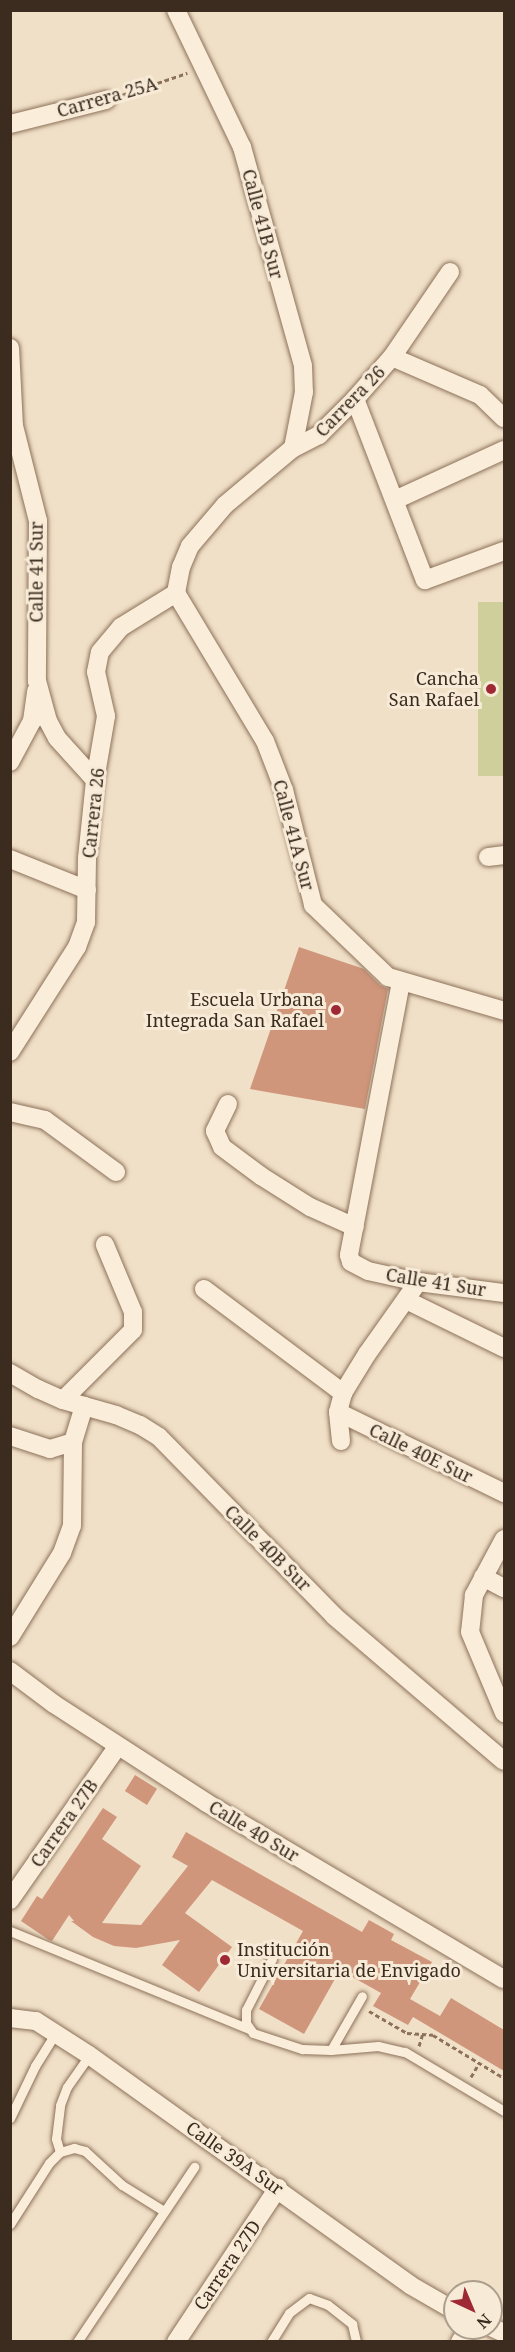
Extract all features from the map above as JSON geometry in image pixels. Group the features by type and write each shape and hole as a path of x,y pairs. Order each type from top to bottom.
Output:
{"street":[{"name":"Calle 41B Sur","path":"176,10 242,147 303,366 304,392 293,448"},
{"name":"Carrera 25A","path":"10,124 106,100"},
{"name":"Carrera 26","path":"10,1052 77,947 86,922 87,858 95,780 106,717 96,672 100,652 121,627 176,593 181,567 190,546 225,505 293,448 319,435 356,399 392,357 450,272"},
{"name":"Calle 41 Sur","path":"10,348 14,426 38,521 37,681 48,721 57,738 95,780"},
{"name":"Carrera 26","path":"392,357 480,395 504,418"},
{"path":"356,399 425,580 504,551"},
{"path":"395,500 504,450"},
{"name":"Calle 41A Sur","path":"176,593 265,741 286,800 313,905 388,977 504,1011"},
{"path":"10,762 32,721 37,681"},
{"path":"10,859 87,890"},
{"path":"228,1104 215,1131 222,1147 310,1208 355,1227 400,982"},
{"path":"10,1112 45,1120 116,1173"},
{"name":"Calle 41 Sur","path":"355,1227 349,1255 351,1262 368,1271 418,1282 504,1293"},
{"path":"63,1400 133,1330 133,1312 105,1245"},
{"path":"341,1441 338,1412 343,1393 367,1354 418,1282"},
{"path":"204,1290 343,1393"},
{"path":"406,1300 504,1348"},
{"name":"Calle 40B Sur","path":"10,1373 63,1400 140,1425 159,1437 334,1616 504,1761"},
{"path":"10,1636 62,1553 72,1526 73,1442 84,1406"},
{"name":"Calle 40E Sur","path":"338,1412 504,1493"},
{"path":"10,1436 50,1449 73,1442"},
{"path":"504,1539 474,1595 470,1632 504,1713"},
{"path":"483,1577 504,1588"},
{"name":"Calle 40 Sur","path":"10,1671 117,1747 504,1979"},
{"name":"Carrera 27B","path":"10,1900 117,1747"},
{"name":"Calle 39A Sur","path":"10,2018 36,2021 56,2033 278,2188 410,2285 443,2304"},
{"name":"Carrera 27D","path":"176,2342 278,2188"}],"lane":[{"path":"10,1931 249,2029 259,2037 302,2049 332,2050 378,2046 405,2052 504,2111"},
{"path":"249,2029 246,2010 272,1959"},
{"path":"332,2050 359,2000"},
{"path":"10,2118 35,2066 56,2033"},
{"path":"60,2152 56,2139 60,2106 67,2088 89,2055"},
{"path":"10,2224 49,2163 60,2152 74,2148 85,2151 123,2185 164,2211"},
{"path":"77,2342 194,2167"},
{"path":"271,2342 289,2313 309,2298 328,2305 352,2324 356,2342"}],"path":[{"name":"Carrera 25A","path":"106,100 203,68"},
{"path":"359,2000 408,2033 433,2035 504,2078"}],"green space":[{"name":"Cancha San Rafael","path":"478,602 504,602 504,776 478,776"}],"building":[{"name":"Escuela Urbana Integrada San Rafael","path":"299,947 364,969 380,985 388,989 365,1109 250,1089"},
{"path":"135,1775 157,1789 147,1805 125,1791"},
{"path":"103,1808 117,1817 102,1839 141,1866 102,1923 141,1925 188,1866 172,1857 186,1832 362,1932 369,1920 394,1934 391,1940 432,1962 410,1999 440,2016 451,1998 504,2030 504,2071 413,2017 408,2025 373,2006 381,1993 340,1970 304,2034 259,2009 303,1931 212,1880 185,1913 232,1947 199,1992 162,1965 180,1940 136,1948 114,1946 93,1937 71,1921 74,1921 69,1915 52,1941 49,1940 21,1921 37,1896 42,1899"}],"place":[{"name":"Cancha San Rafael","path":"491,689"},
{"name":"Escuela Urbana Integrada San Rafael","path":"336,1010"},
{"name":"Institución Universitaria de Envigado","path":"225,1960"}]}
